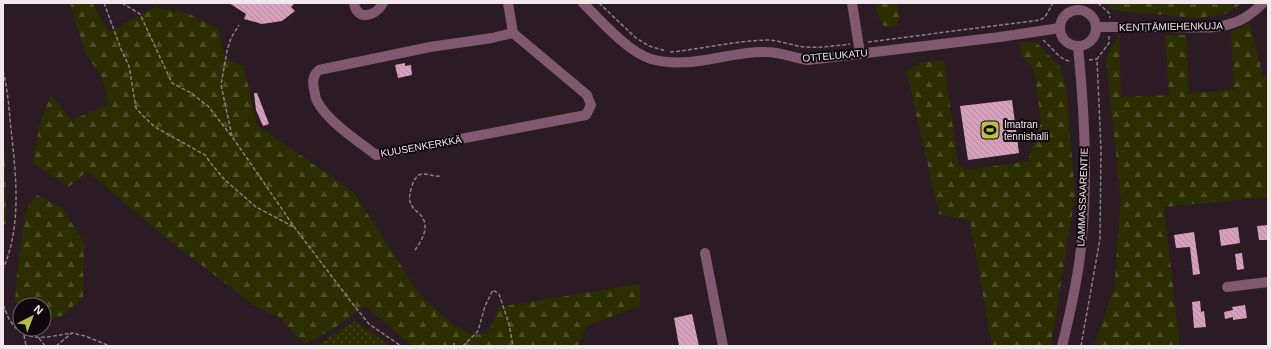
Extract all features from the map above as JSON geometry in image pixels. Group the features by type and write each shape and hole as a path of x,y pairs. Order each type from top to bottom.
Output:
{"street":[{"path":"354,3 355,8 367,16 376,12 383,3"},
{"path":"508,3 513,33"},
{"name":"OTTELUKATU","path":"583,3 632,50 650,59 669,63 697,62 750,53 767,52 796,59 808,60 859,48 1000,37 1060,28"},
{"path":"852,3 859,48"},
{"name":"KENTTÄMIEHENKUJA","path":"1096,27 1222,26 1245,18 1264,3"},
{"path":"1077,6 1090,14 1096,27 1096,32 1091,40 1078,46 1071,44 1066,40 1062,35 1060,28 1065,16 1077,6"},
{"name":"KUUSENKERKKÄ","path":"513,33 587,95 591,105 586,115 376,155 344,131 330,117 317,100 312,83 315,73 319,70 430,47 492,38 513,33"},
{"name":"LAMMASSAARENTIE","path":"1062,346 1075,293 1082,238 1084,153 1078,46"},
{"path":"705,253 723,346"},
{"path":"1227,287 1268,282"}],"path":[{"path":"104,3 129,66 136,108 155,127 205,155 226,180 256,207 295,228"},
{"path":"122,3 140,14 172,83 191,93 208,106 233,138 295,228 369,324 401,346"},
{"path":"599,3 636,38 649,46 667,52 748,41 770,40 807,47 859,48 1040,20 1045,18 1052,3"},
{"path":"1080,346 1100,239 1101,150 1097,58 1108,42 1111,27 1110,13 1098,3"},
{"path":"233,138 221,86 227,51 231,38 239,25"},
{"path":"1040,30 1042,39 1055,50 1062,59 1068,61 1079,61 1097,58"},
{"path":"3,71 8,99 16,188 15,222 12,245 3,269"},
{"path":"414,250 421,241 425,231 425,224 423,219 412,207 409,193 414,181 419,175 424,174 434,177 440,176"},
{"path":"462,346 478,331 484,306 493,290 499,294 509,324 513,346"},
{"path":"3,306 3,319"},
{"path":"3,306 12,324"},
{"path":"34,337 39,338 72,333 110,346"},
{"path":"56,346 72,333"},
{"path":"39,338 45,346"}],"green space":[{"path":"70,3 92,3 109,32 155,7 189,14 218,28 225,58 244,67 257,126 354,193 422,298 454,325 472,335 488,333 499,307 640,284 640,306 586,326 578,346 413,346 365,306 336,327 305,344 279,317 255,306 175,245 87,171 69,187 33,163 39,127 51,95 72,120 109,104 102,78 85,52"},
{"path":"876,3 897,3 899,18 898,25 890,27 884,26 878,16"},
{"path":"1106,3 1242,3 1223,15 1195,18 1113,10"},
{"path":"1250,23 1262,72 1268,80 1268,197 1164,207 1180,346 1094,346 1114,289 1121,200 1106,58 1119,35 1121,97 1169,95 1165,35 1186,35 1189,94 1234,89 1231,32"},
{"path":"1020,41 1036,42 1061,68 1066,87 1075,195 1051,346 992,346 970,221 939,214 907,71 919,63 944,60 958,165 966,170 1028,161 1041,122 1037,89 1032,66 1021,56"},
{"path":"3,143 5,158 6,223 3,226"},
{"path":"37,195 62,208 84,243 83,298 62,316 52,317 52,297 15,297 18,262 26,210"},
{"path":"355,321 390,346 316,346"}],"building":[{"path":"229,3 295,3 291,7 295,11 282,21 262,24 244,19 246,14"},
{"path":"405,63 405,66 411,65 412,75 398,78 395,65"},
{"path":"254,93 257,93 269,124 263,126 256,110"},
{"name":"Imatran tennishalli","path":"1012,100 1019,153 968,160 960,106"},
{"path":"1268,225 1268,240 1259,240 1257,226"},
{"path":"1238,227 1240,243 1221,246 1219,230"},
{"path":"1194,232 1200,274 1193,275 1190,247 1176,248 1174,235"},
{"path":"1242,253 1244,269 1237,270 1235,254"},
{"path":"1200,301 1201,312 1204,311 1206,327 1194,328 1192,302"},
{"path":"1245,305 1247,318 1233,320 1233,317 1225,319 1224,312 1233,310 1232,307"},
{"path":"692,314 699,346 679,346 674,318"}],"place":[{"name":"Imatran tennishalli","path":"990,130"}]}
